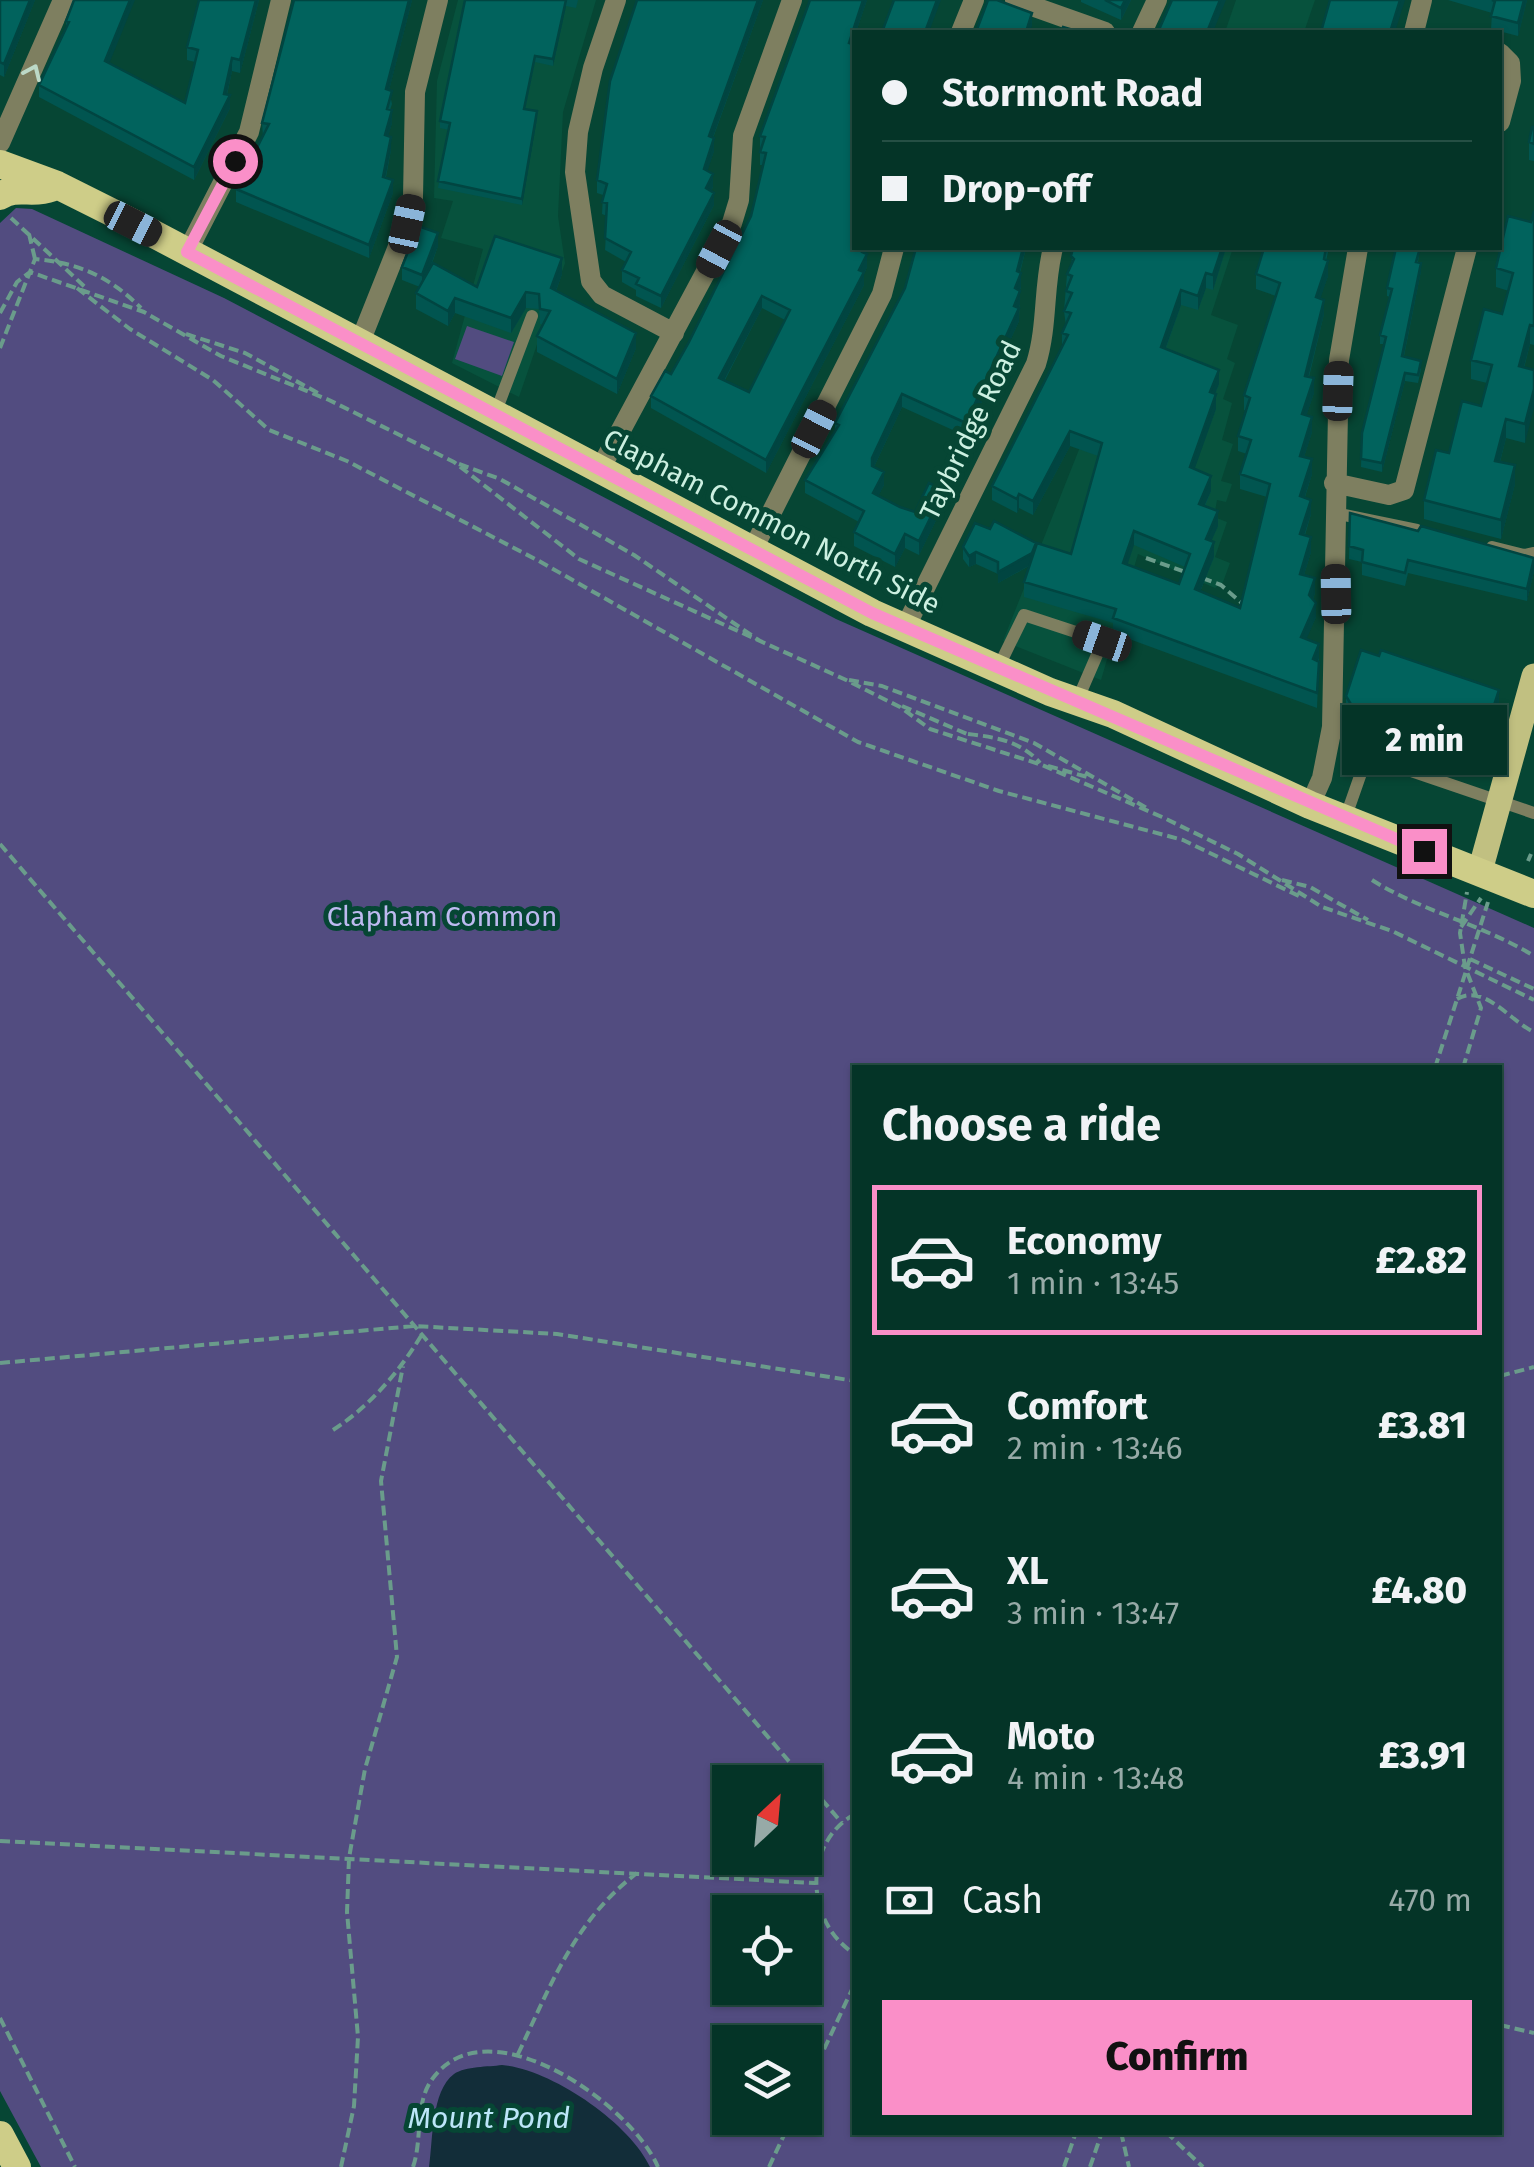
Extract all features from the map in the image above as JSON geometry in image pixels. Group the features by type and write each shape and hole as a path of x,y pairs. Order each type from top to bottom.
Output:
{"highway":[{"name":"Clapham Common North Side","path":"0,143 42,165 57,185 752,552 904,628 1310,805 1534,894"},
{"path":"0,164 57,185"},
{"path":"3,205 11,190 37,193 57,185"},
{"path":"0,2135 17,2167"}],"main road":[{"path":"1480,870 1534,676"}],"street":[{"path":"0,143 63,0"},
{"path":"187,252 249,132 281,0"},
{"path":"360,342 407,224 413,197 416,92 438,0"},
{"path":"616,0 593,68 578,132 574,172 591,281 602,295 674,333"},
{"path":"600,471 736,212 742,136 792,0"},
{"path":"962,30 974,0"},
{"path":"1015,0 1099,30"},
{"path":"1143,30 1156,0"},
{"path":"1414,30 1422,0"},
{"path":"1502,55 1510,63 1511,82 1502,115"},
{"path":"752,552 882,294 893,250"},
{"name":"Taybridge Road","path":"904,628 1036,364 1048,327 1046,288 1053,250"},
{"path":"1310,805 1325,766 1333,712 1339,360 1358,250"},
{"path":"1334,483 1390,495 1404,490 1465,250"}],"lane":[{"path":"495,414 532,316"},
{"path":"1335,514 1439,534"},
{"path":"1473,542 1524,555 1534,553"},
{"path":"998,668 1024,615 1102,641 1077,702"},
{"path":"1344,819 1367,756 1534,813"}],"path":[{"path":"3,205 88,290"},
{"path":"0,348 35,259 29,234"},
{"path":"35,259 60,261 108,280 144,312 182,333 267,378 330,400"},
{"path":"30,272 144,312"},
{"path":"0,314 18,282 30,272"},
{"path":"73,286 130,329 214,380 269,430 346,460 539,561 858,742 1000,792 1183,840 1322,907 1373,924"},
{"path":"182,333 245,353 454,462 500,479 634,555 770,648"},
{"path":"454,462 579,558 888,701 968,734 998,738 1030,752 1042,765 1162,817"},
{"path":"1146,558 1221,585 1252,611"},
{"path":"844,679 882,686 1034,744 1322,907"},
{"path":"888,701 930,729 1042,765 1097,778"},
{"path":"968,734 977,745"},
{"path":"0,844 842,1822"},
{"path":"1528,861 1532,854"},
{"path":"1463,919 1483,892 1480,870"},
{"path":"1464,1065 1481,1008 1465,966 1461,927 1470,885 1480,870"},
{"path":"1278,879 1310,887 1373,924 1534,1000"},
{"path":"1372,880 1398,896 1480,926 1534,956"},
{"path":"1436,1065 1488,902"},
{"path":"1470,960 1534,989"},
{"path":"1455,1000 1474,994 1534,1032"},
{"path":"0,1363 414,1326 557,1334 852,1381"},
{"path":"333,1430 403,1366 421,1335"},
{"path":"340,2167 354,2106 358,2037 347,1912 348,1858 364,1769 396,1657 381,1481 403,1366"},
{"path":"1502,1375 1534,1367"},
{"path":"852,1816 842,1822 819,1858 815,1883 819,1908 830,1931 852,1951"},
{"path":"0,1841 815,1883"},
{"path":"518,2054 580,1930 601,1902 638,1872"},
{"path":"822,2054 852,1989"},
{"path":"0,2018 75,2167"},
{"path":"1502,2026 1534,2033"},
{"path":"414,2167 420,2142 420,2109 431,2080 462,2056 518,2054 614,2108 646,2142 658,2167"},
{"path":"769,2167 784,2135"},
{"path":"1064,2167 1075,2135"},
{"path":"1090,2167 1101,2135"},
{"path":"1122,2135 1129,2167"},
{"path":"1169,2135 1204,2167"}],"shaded area":[{"path":"458,0 596,0 563,112 558,216 565,263 519,397 452,363 483,249 441,238 453,201 434,198 437,81"},
{"path":"1236,0 1315,0 1305,30 1226,30"},
{"path":"1151,250 1232,250 1211,315 1238,325 1227,359 1235,363 1223,399 1232,403 1222,440 1233,444 1221,481 1232,484 1226,502 1217,500 1214,517 1227,522 1215,557 1230,563 1223,582 1215,588 1138,554 1101,680 1003,641 1111,369"}],"green space":[{"name":"Clapham Common","path":"16,208 32,209 224,298 836,619 1534,928 1534,2167 41,2167 0,2091 0,223"},
{"path":"467,326 514,342 502,376 455,359"}],"water":[{"name":"Mount Pond","path":"502,2065 543,2076 587,2101 625,2133 650,2167 429,2167 437,2104 446,2082 465,2070"}],"building":[{"path":"0,0 30,0 4,64 0,62"},
{"path":"74,0 130,0 105,61 185,103 198,50 187,47 199,0 256,0 240,60 232,58 224,94 230,95 194,167 39,85 69,22 66,21"},
{"path":"294,0 409,0 386,89 392,91 387,109 392,110 385,135 391,137 383,177 393,180 369,245 236,189 269,124 262,123"},
{"path":"465,0 566,0 553,59 535,56 524,109 537,111 522,199 438,181 450,123 440,121"},
{"path":"637,0 758,0 709,136 714,138 704,169 713,174 706,188 714,193 661,296 636,284 639,278 622,270 631,252 605,238 607,203 602,202 607,184 597,180 610,81"},
{"path":"810,0 863,0 849,43 852,250 867,254 859,270 864,272 766,460 651,396 665,371 671,374 689,342 751,216 766,153 760,152 765,137 760,136","holes":["762,296 790,310 749,392 719,378"]},
{"path":"894,0 937,0 926,30 883,30"},
{"path":"988,0 1032,13 1027,30 977,30"},
{"path":"1105,0 1125,0 1121,8"},
{"path":"1172,0 1220,0 1208,30 1159,30"},
{"path":"1330,0 1400,0 1391,30 1322,30"},
{"path":"1492,0 1524,0 1518,23 1491,16 1495,1"},
{"path":"1534,211 1534,326 1530,325 1519,366 1534,370 1534,389 1525,424 1506,419 1495,461 1515,465 1501,520 1424,500 1436,450 1449,453 1462,401 1481,406 1492,365 1471,360 1484,309 1502,314 1513,273 1496,268 1508,216 1531,222"},
{"path":"418,226 438,233 422,275 402,267"},
{"path":"495,236 562,258 551,288 636,333 617,379 537,336 550,311 540,309 539,294 526,292 511,318 455,298 448,311 416,293 433,263 477,287"},
{"path":"915,250 1022,250 1015,288 1020,291 1014,306 1019,308 966,423 902,394 872,458 872,466 884,472 873,493 900,507 915,512 929,483 944,490 919,541 905,534 895,554 854,532 864,511 805,480 839,425 835,423 905,288"},
{"path":"1072,250 1221,250 1213,275 1206,273 1198,296 1181,290 1161,347 1219,370 1210,392 1216,394 1190,467 1211,476 1199,504 1218,511 1206,539 1214,542 1195,589 1240,608 1270,484 1240,474 1251,440 1238,436 1250,398 1244,395 1280,283 1256,274 1263,250 1326,250 1324,259 1328,261 1316,297 1324,300 1305,376 1314,378 1302,414 1312,417 1300,456 1312,459 1300,496 1311,500 1300,534 1311,537 1300,574 1315,578 1309,595 1316,603 1301,637 1319,644 1313,659 1319,662 1317,693 1113,618 1116,609 1024,582 1037,543 1071,554 1102,443 1070,431 1033,501 1019,494 1017,499 992,486 1068,335 1062,333 1071,313 1064,311 1072,293 1066,291 1072,276 1067,274 1074,259","holes":["1134,531 1190,554 1179,584 1123,563"]},
{"path":"1396,250 1419,250 1416,262 1421,263 1402,356 1421,361 1418,375 1405,373 1382,463 1361,459 1362,433 1386,337 1380,335 1392,289 1387,288"},
{"path":"1350,513 1418,531 1421,526 1534,558 1527,589 1408,560 1405,573 1362,562 1363,550 1349,546"},
{"path":"994,521 1036,543 1032,553 998,572 998,562 976,552 969,556 963,547 975,523 990,529"},
{"path":"1361,650 1379,656 1381,650 1499,690 1482,742 1469,750 1355,711 1346,696"}],"route":[{"path":"235,161 187,252 470,398 518,428 826,591 1050,692 1113,714 1164,741 1424,851"}]}
